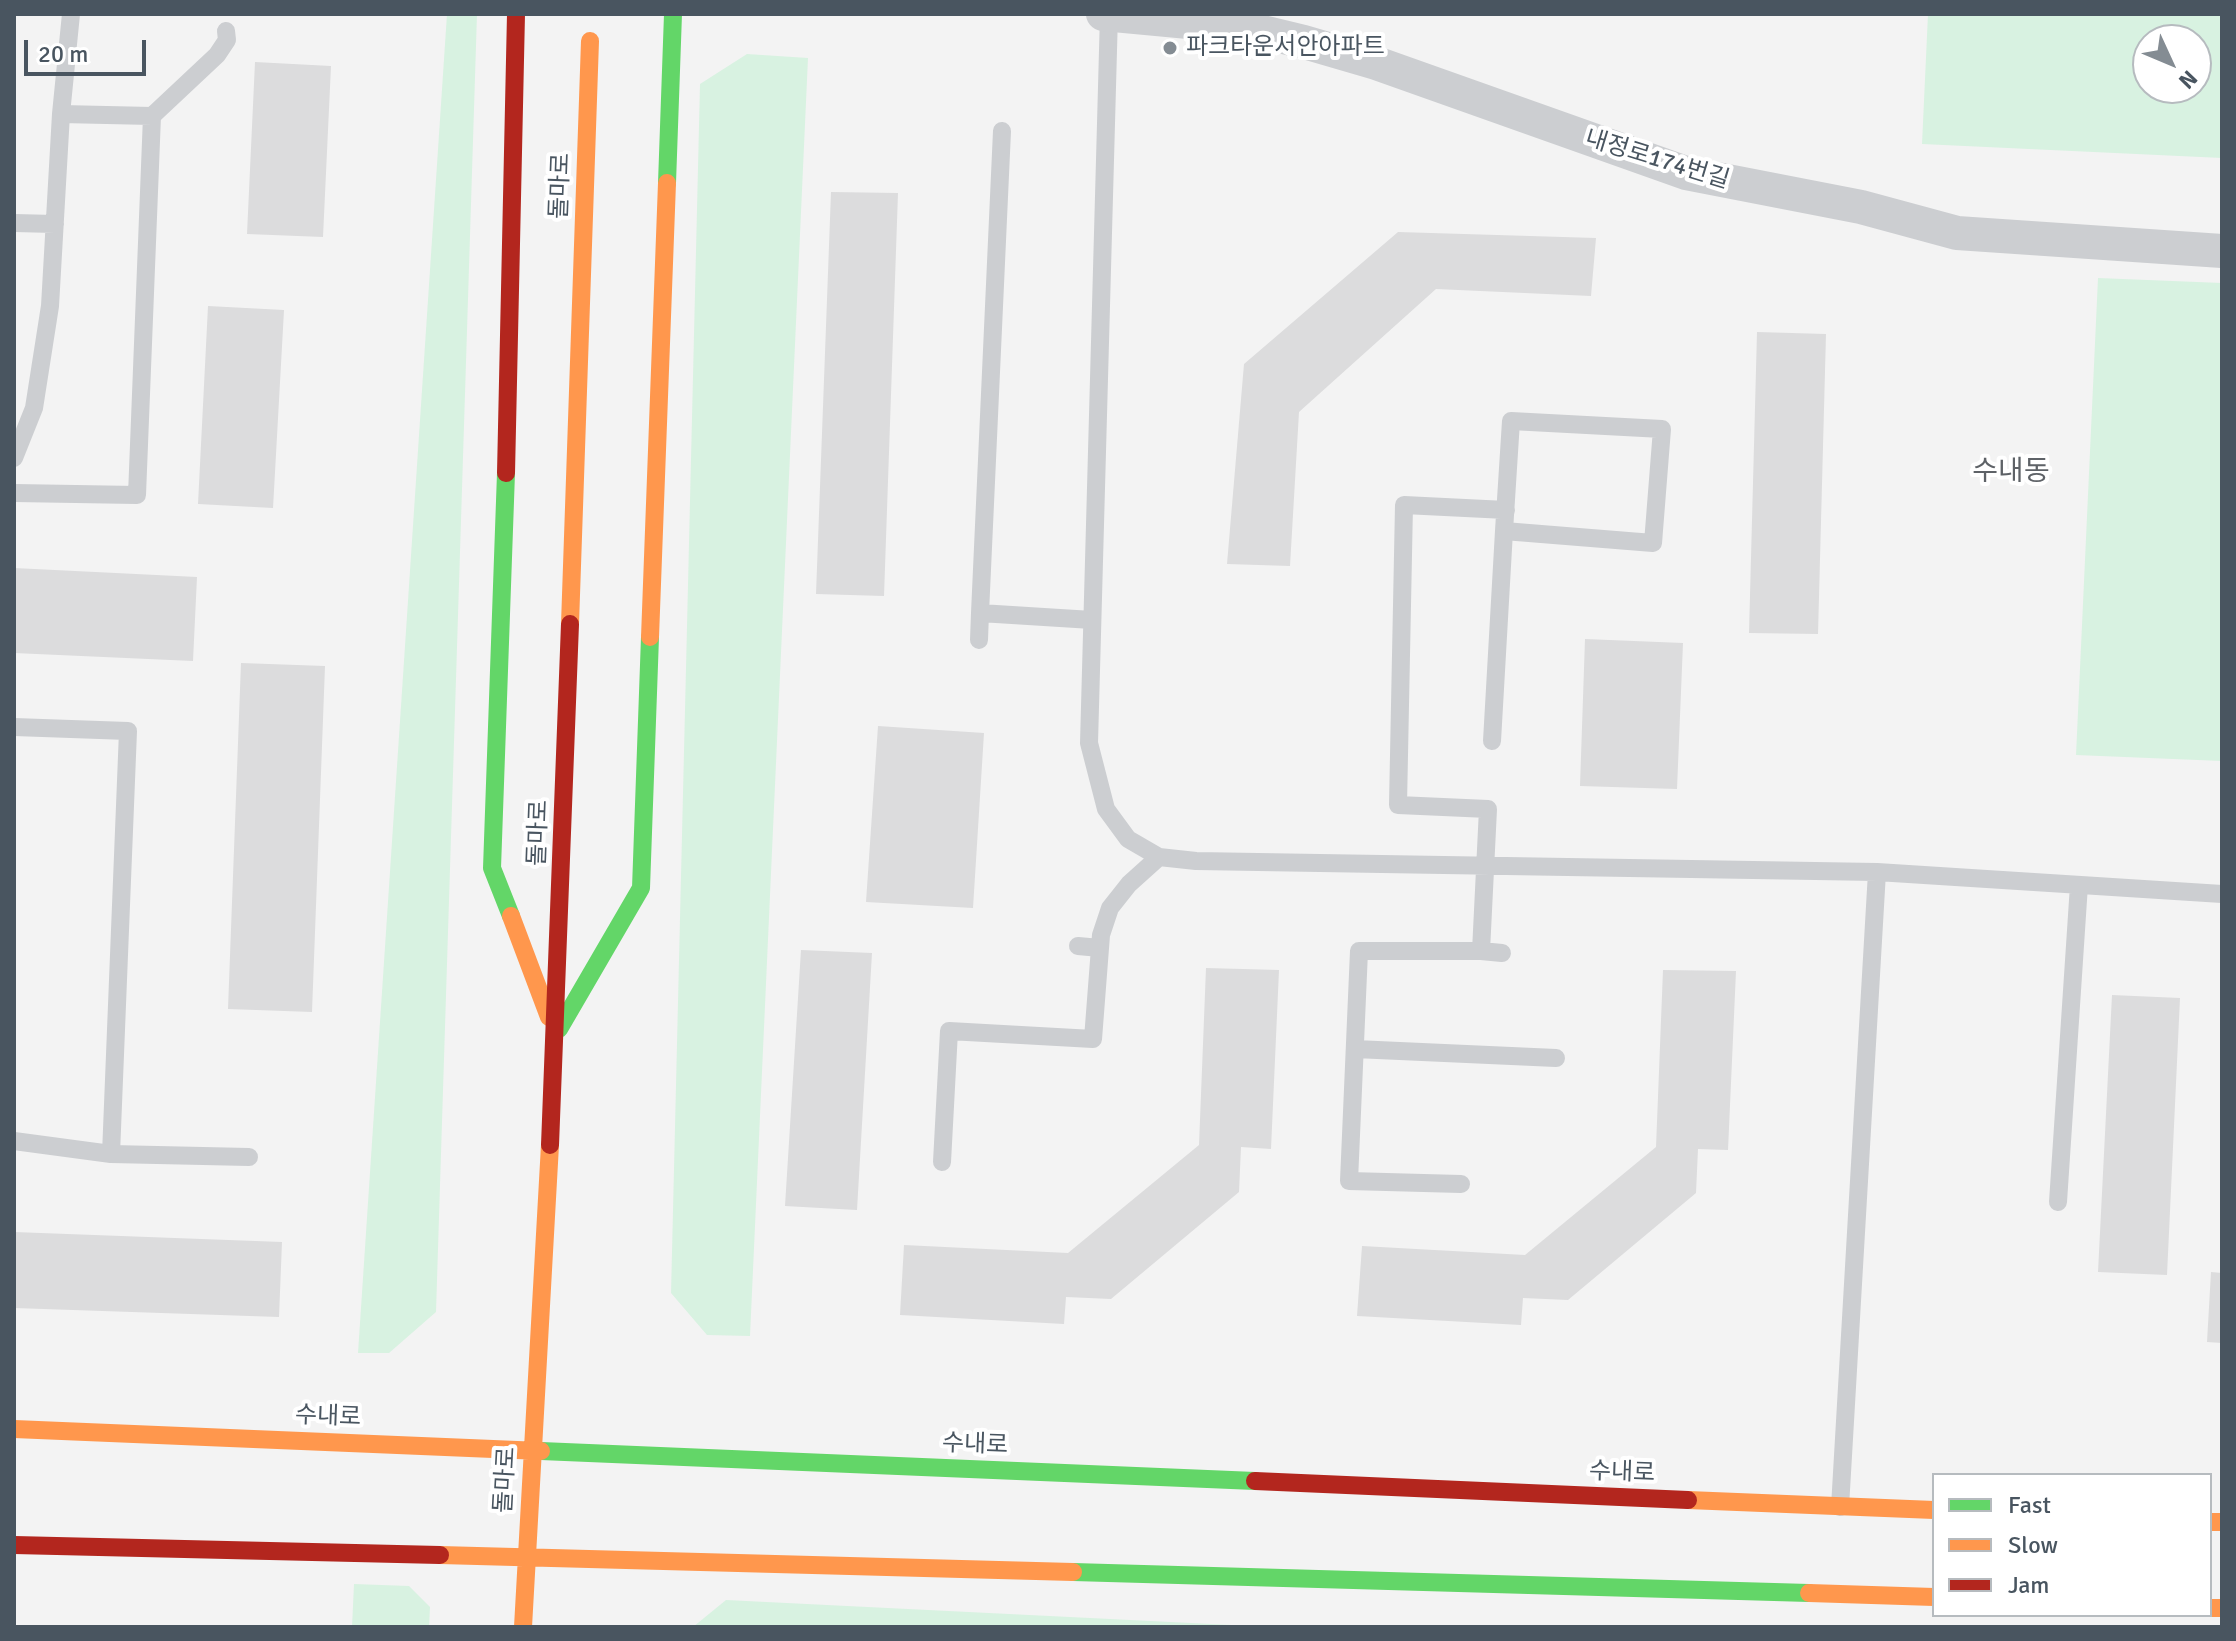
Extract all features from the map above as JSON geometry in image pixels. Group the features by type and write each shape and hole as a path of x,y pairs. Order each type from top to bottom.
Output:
{"main road":[{"path":"516,14 510,363 492,868 556,1034"},
{"path":"556,1034 641,888 673,14"},
{"name":"돌마로","path":"523,1627 556,1034 590,41"},
{"name":"수내로","path":"14,1429 1932,1510"},
{"path":"14,1545 525,1556 1932,1597"}],"street":[{"name":"내정로174번길","path":"1107,14 1242,27 1304,42 1376,63 1686,173 1861,207 1957,233 2222,251"}],"lane":[{"path":"14,458 34,408 50,306 61,114 71,14"},
{"path":"1107,14 1089,743 1106,809 1128,839 1159,857 1196,861 1487,863 1877,872 2222,894"},
{"path":"61,114 152,116 217,55 227,40 226,31"},
{"path":"14,493 137,495 152,116"},
{"path":"979,640 1002,131"},
{"path":"14,223 55,224"},
{"path":"1492,741 1504,531 1511,421 1662,429 1653,543 1504,531"},
{"path":"1481,951 1488,809 1398,805 1404,505 1506,510"},
{"path":"980,613 1092,620"},
{"path":"14,727 128,731 111,1154"},
{"path":"942,1162 949,1031 1093,1039 1100,948 1110,908 1129,884 1159,857"},
{"path":"1840,1507 1877,872"},
{"path":"2058,1202 2079,885"},
{"path":"1078,946 1100,948"},
{"path":"1461,1184 1349,1181 1359,951 1502,953"},
{"path":"1355,1049 1556,1058"},
{"path":"14,1141 111,1154 249,1157"}],"green space":[{"path":"447,14 477,14 436,1312 389,1353 358,1353"},
{"path":"1928,14 2222,14 2222,158 1922,144"},
{"path":"747,54 808,58 750,1336 707,1335 671,1293 700,84"},
{"path":"2098,278 2222,283 2222,761 2076,755"},
{"path":"354,1584 409,1586 430,1607 429,1627 352,1627"},
{"path":"726,1600 1272,1627 693,1627"}],"building":[{"path":"255,62 331,66 323,237 247,234"},
{"path":"831,192 898,193 884,596 816,594"},
{"path":"1398,232 1596,238 1591,296 1436,289 1299,412 1290,566 1227,564 1244,364"},
{"path":"208,306 284,310 273,508 198,504"},
{"path":"1757,332 1826,334 1818,634 1749,633"},
{"path":"14,568 197,577 193,661 14,653"},
{"path":"1585,639 1683,643 1677,789 1580,786"},
{"path":"241,663 325,666 312,1012 228,1009"},
{"path":"878,726 984,733 973,908 866,902"},
{"path":"801,950 872,953 857,1210 785,1206"},
{"path":"1206,968 1279,970 1271,1149 1241,1147 1239,1192 1111,1299 1066,1297 1064,1324 900,1315 904,1245 1068,1253 1199,1145"},
{"path":"1663,970 1736,971 1728,1150 1698,1149 1696,1193 1568,1300 1523,1298 1521,1325 1357,1316 1362,1246 1525,1255 1656,1147"},
{"path":"2112,995 2180,998 2167,1275 2098,1272"},
{"path":"14,1232 282,1242 279,1317 14,1308"},
{"path":"2211,1272 2222,1273 2222,1343 2207,1342"}],"traffic: fast":[{"path":"667,183 673,14"},
{"path":"506,473 492,868 511,916"},
{"path":"559,1029 641,888 650,637"},
{"path":"541,1451 1255,1481"},
{"path":"1073,1572 1809,1593"}],"traffic: slow":[{"path":"570,624 590,41"},
{"path":"650,637 667,183"},
{"path":"511,916 549,1017"},
{"path":"523,1627 550,1145"},
{"path":"14,1429 541,1451"},
{"path":"1688,1500 1932,1510"},
{"path":"2212,1522 2222,1522"},
{"path":"440,1555 1073,1572"},
{"path":"1809,1593 1932,1597"},
{"path":"2212,1608 2222,1608"}],"traffic: jam":[{"path":"506,473 516,14"},
{"path":"550,1145 570,624"},
{"path":"1255,1481 1688,1500"},
{"path":"14,1545 440,1555"}],"place":[{"name":"파크타운서안아파트","path":"1170,48"}],"district":[{"name":"수내동","path":"2011,473"}]}
